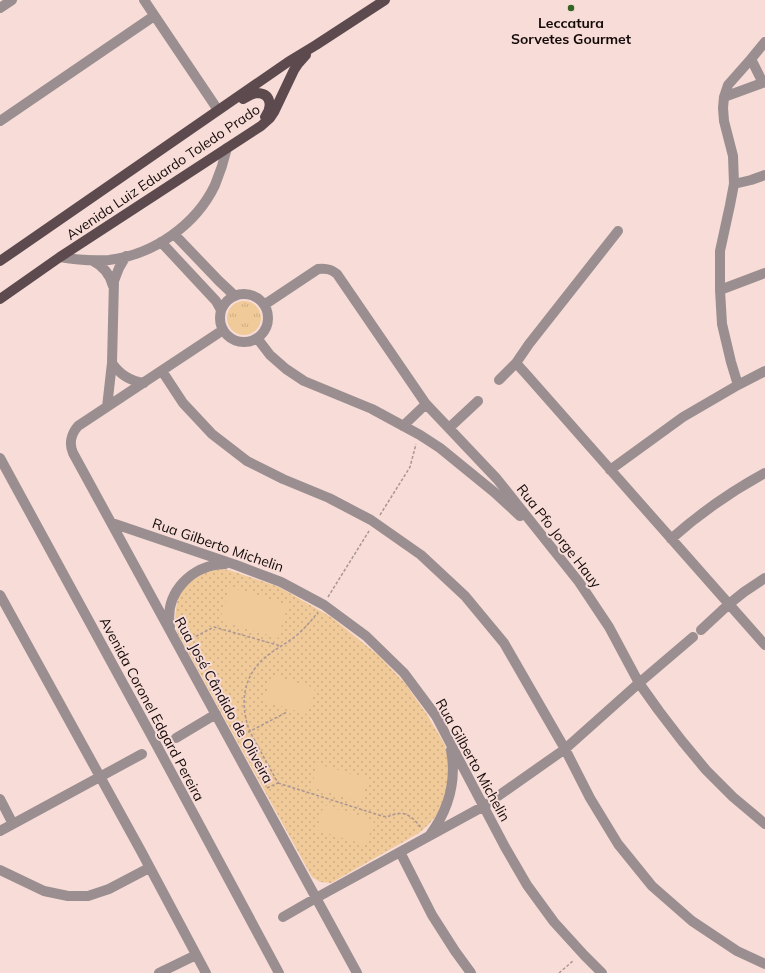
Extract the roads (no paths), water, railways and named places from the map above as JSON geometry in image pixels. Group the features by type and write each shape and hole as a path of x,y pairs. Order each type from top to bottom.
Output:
{"main road":[{"name":"Avenida Luiz Eduardo Toledo Prado","path":"0,260 288,62 385,0"},
{"name":"Avenida Luiz Eduardo Toledo Prado","path":"0,299 60,257 261,126 270,118 277,107 298,64 316,45"},
{"path":"218,110 252,94 256,93 263,95 269,101 269,110 268,114 255,130"}],"street":[{"path":"0,8 12,0"},
{"path":"144,0 218,110"},
{"path":"0,121 154,16"},
{"path":"738,385 722,324 720,290 720,251 734,184 733,156 724,122 723,108 724,97 728,85 765,42"},
{"path":"724,97 764,82 751,59"},
{"path":"60,257 76,260 110,260 144,250 174,234 190,220 214,187 222,168 227,148"},
{"path":"734,184 765,176"},
{"path":"499,380 516,363 529,344 618,231"},
{"path":"174,234 235,296"},
{"path":"161,242 216,301 221,310"},
{"path":"107,407 112,363 113,288 116,274 126,256"},
{"path":"93,261 98,263 110,276 113,288"},
{"path":"189,272 200,261"},
{"name":"Rua Pfo Jorge Hauy","path":"264,305 316,271 327,269 337,274 426,404 497,479 579,582 609,627 639,683 682,741 706,770 733,797 765,824"},
{"path":"720,290 765,272"},
{"path":"208,292 219,281"},
{"path":"241,294 248,294 260,300 264,305 268,319 263,333 252,341 245,342 238,342 227,336 220,324 220,317 224,304 229,299 241,294"},
{"path":"107,407 223,330"},
{"path":"257,338 270,355 286,369 304,381 372,410 420,435 440,448 494,492 545,539"},
{"path":"112,363 126,377 131,380 144,383"},
{"path":"516,363 765,645"},
{"path":"162,371 183,403 212,434 247,461 283,479 328,498 371,520 421,555 460,591 504,642 565,749 590,798 618,844 652,886 692,921 737,951 765,964"},
{"path":"610,470 684,418 738,385 765,371"},
{"path":"440,448 452,452 456,448 457,441 449,428 478,401"},
{"path":"403,426 426,404"},
{"name":"Rua José Cândido de Oliveira","path":"107,407 78,426 71,439 73,453 357,973"},
{"name":"Avenida Coronel Edgard Pereira","path":"0,458 279,973"},
{"path":"671,538 742,486 765,473"},
{"name":"Rua Gilberto Michelin","path":"112,523 236,565 281,582 324,605 366,636 404,673 436,716 505,847 528,885 554,922 584,956 602,973"},
{"path":"172,633 170,624 171,605 174,596 185,581 192,574 208,566 217,564 236,565"},
{"path":"701,630 729,604 765,578"},
{"path":"0,595 206,973"},
{"path":"283,918 316,898 484,806 565,749 639,683 694,637"},
{"path":"176,738 216,714"},
{"path":"429,836 439,823 451,792 453,759 450,742"},
{"path":"0,831 142,754"},
{"path":"0,799 13,824"},
{"path":"400,852 432,915 471,973"},
{"path":"0,870 44,891 68,896 88,896 109,889 150,868"},
{"path":"159,973 196,955"}],"place":[{"name":"Leccatura Sorvetes Gourmet","path":"571,8"}]}
